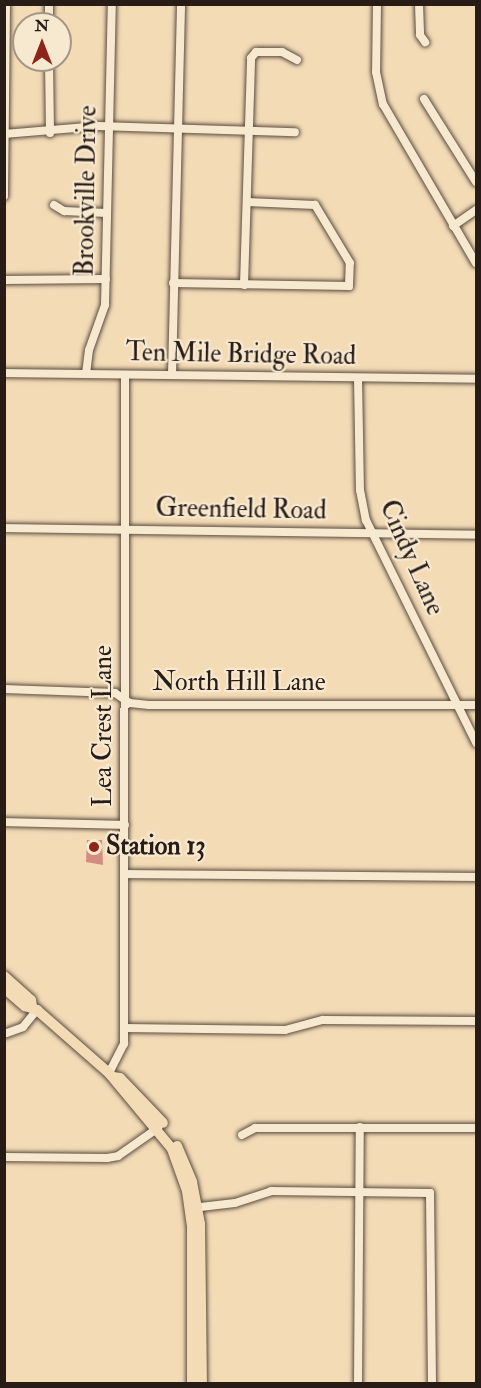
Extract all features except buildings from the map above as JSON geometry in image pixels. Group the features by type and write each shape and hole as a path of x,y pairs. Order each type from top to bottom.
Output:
{"main road":[{"path":"4,976 31,1000 34,1008 111,1075 120,1078 164,1125 185,1162 194,1207 202,1383"},
{"path":"4,988 25,1006 34,1008"},
{"path":"111,1075 115,1085 158,1128 172,1149 194,1207 192,1383"}],"street":[{"path":"4,196 6,4"},
{"name":"Brookville Drive","path":"86,374 88,350 104,314 112,4"},
{"path":"171,375 181,4"},
{"path":"377,4 376,72 382,104 477,263"},
{"path":"419,4 420,35 425,42"},
{"path":"244,285 253,54 282,52 297,60"},
{"path":"49,72 50,133"},
{"path":"424,99 477,182"},
{"path":"5,134 50,133 109,126 295,132"},
{"path":"173,284 349,286 350,263 315,205 247,202"},
{"path":"54,205 64,211 107,213"},
{"path":"453,226 477,210"},
{"path":"4,280 106,279"},
{"name":"Ten Mile Bridge Road","path":"4,373 477,379"},
{"name":"Lea Crest Lane","path":"111,1075 122,1054 124,1028 125,375"},
{"name":"Cindy Lane","path":"358,378 360,490 372,534 477,743"},
{"name":"Greenfield Road","path":"4,528 477,535"},
{"name":"North Hill Lane","path":"4,689 115,693 125,699 149,705 477,705"},
{"path":"4,822 125,825"},
{"path":"124,874 477,877"},
{"path":"4,1034 23,1027 34,1008"},
{"path":"124,1028 285,1030 323,1020 477,1021"},
{"path":"358,1383 360,1127"},
{"path":"4,1157 107,1158 118,1156 158,1128"},
{"path":"242,1135 255,1128 477,1128"},
{"path":"194,1207 235,1203 271,1191 430,1192 432,1383"}],"place":[{"name":"Station 13","path":"94,847"}]}
